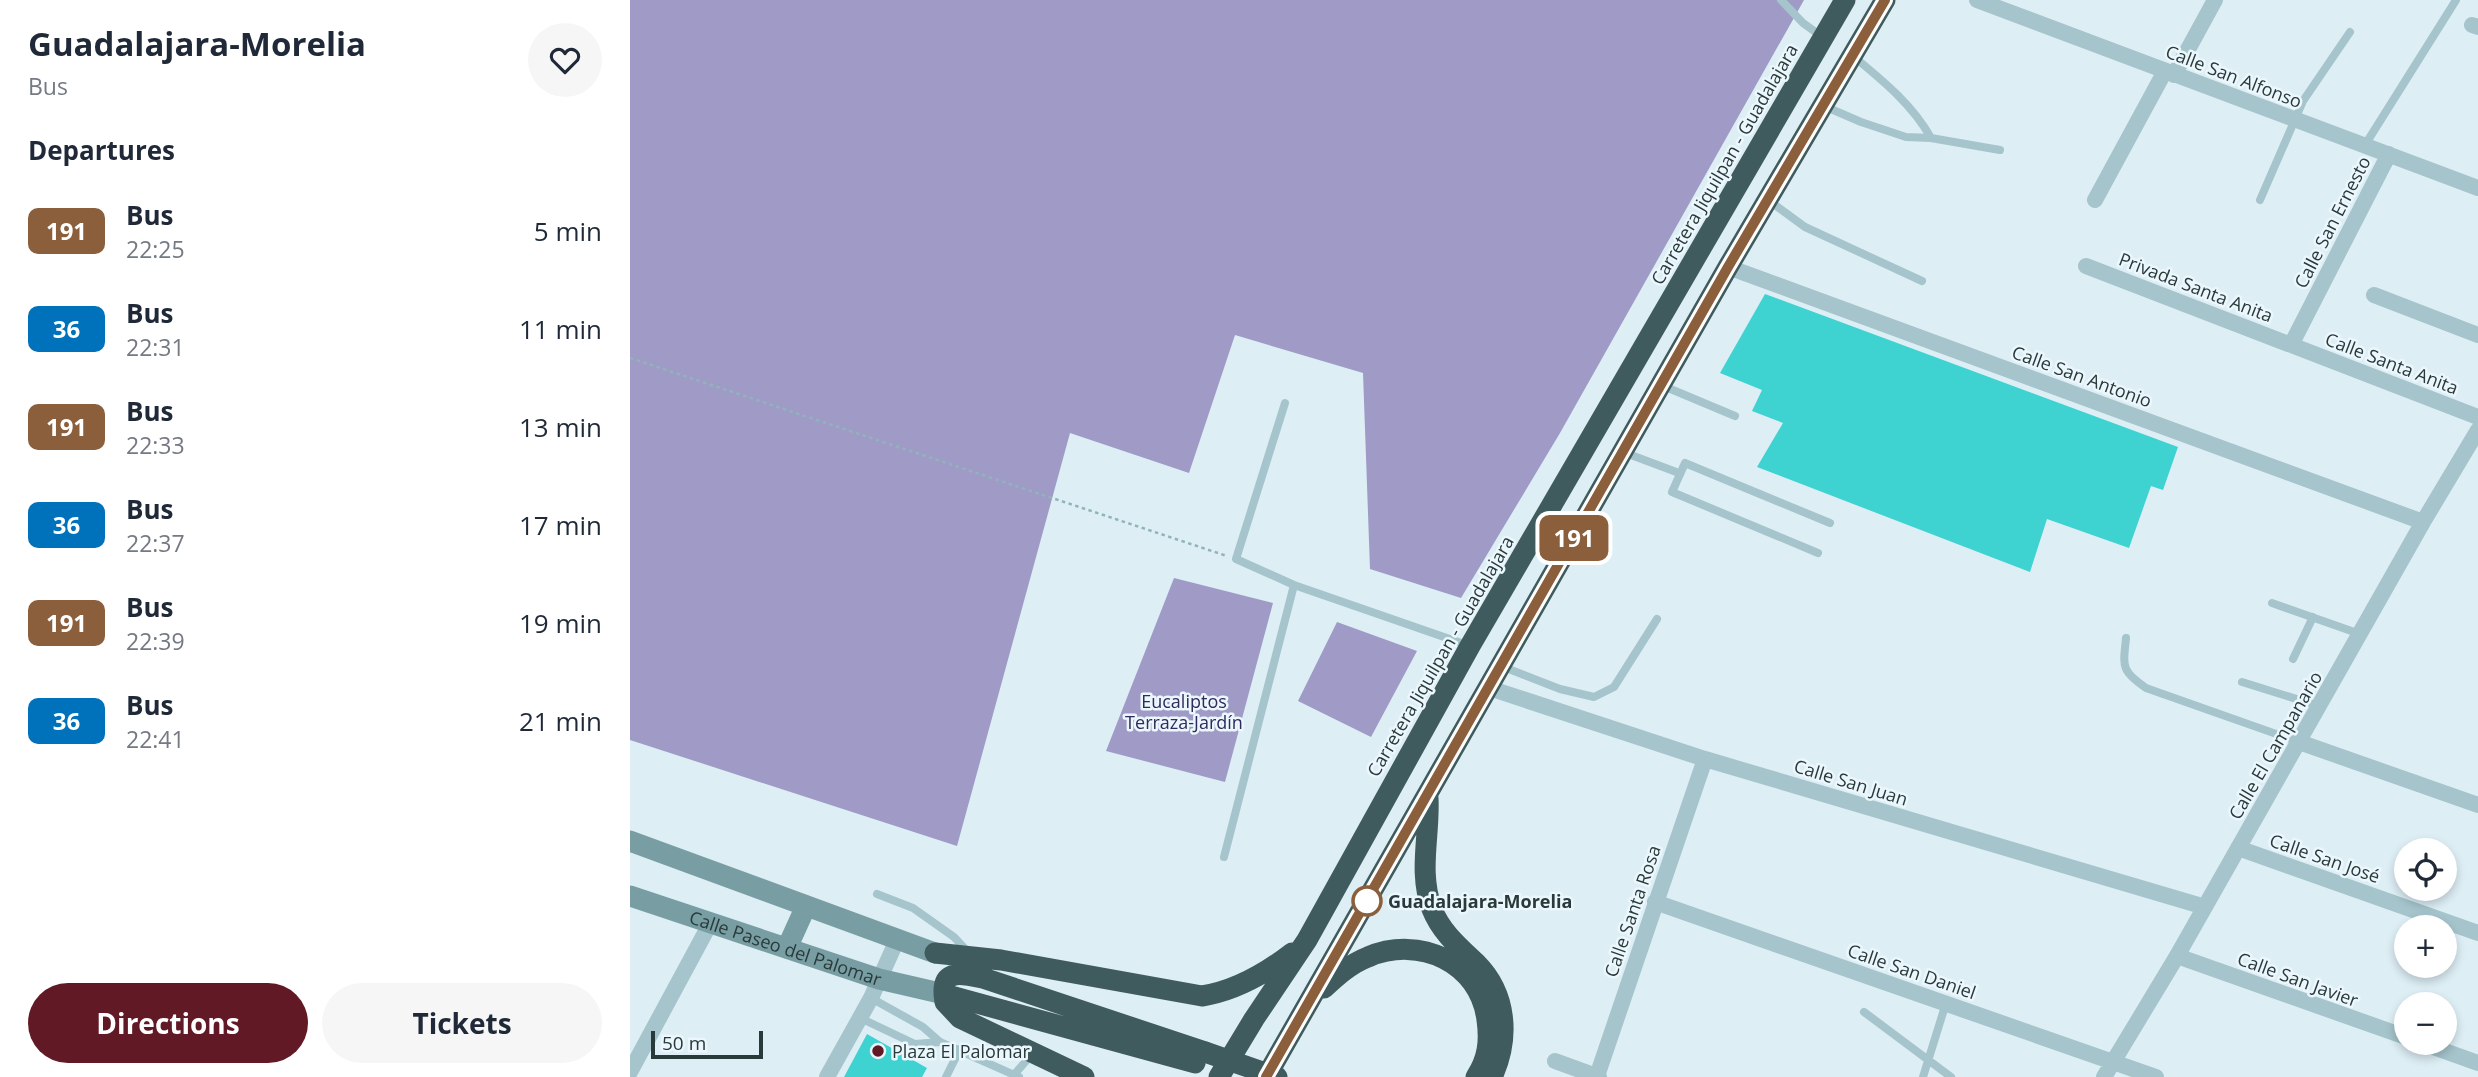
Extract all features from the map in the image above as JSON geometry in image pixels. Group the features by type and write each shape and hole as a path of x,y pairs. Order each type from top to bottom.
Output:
{"highway":[{"name":"Carretera Jiquilpan - Guadalajara","path":"1219,1077 1307,940 1470,646 1845,0"},
{"path":"1266,1077 1728,267 1885,0"},
{"path":"1427,794 1424,856 1432,909 1451,939 1489,980 1500,1002 1503,1016 1501,1053 1492,1077"},
{"path":"935,953 971,955 1202,996 1230,989 1267,971 1307,940"},
{"path":"1309,1002 1347,968 1377,953 1408,949 1441,956 1462,969 1472,980 1484,1004 1489,1039 1484,1062 1476,1077"},
{"path":"935,953 1012,990"},
{"path":"1084,1077 960,1018 948,1007 944,994 945,982 949,976 961,973 1012,990 1203,1058 1235,1077"},
{"path":"944,994 1277,1077"}],"street":[{"name":"Calle San Alfonso","path":"1977,0 2478,188"},
{"path":"2095,200 2215,0"},
{"name":"Calle San Ernesto","path":"2291,345 2389,154"},
{"name":"Privada Santa Anita","path":"2086,266 2291,345"},
{"name":"Calle San Antonio","path":"1728,267 2423,522"},
{"path":"2374,295 2478,335"},
{"name":"Calle Santa Anita","path":"2291,345 2478,417"},
{"name":"Calle El Campanario","path":"2104,1077 2177,956 2423,522 2470,458 2478,430"},
{"name":"Calle San Juan","path":"1489,688 1705,759 2205,907"},
{"path":"2299,742 2478,805"},
{"name":"Calle Santa Rosa","path":"1598,1077 1705,759"},
{"path":"630,841 935,953"},
{"name":"Calle San José","path":"2238,848 2478,933"},
{"name":"Calle Paseo del Palomar","path":"630,896 787,948 875,989 944,994"},
{"name":"Calle San Daniel","path":"1655,902 2156,1077"},
{"path":"787,948 806,906"},
{"path":"630,1072 711,922"},
{"path":"827,1077 875,989 897,940"},
{"name":"Calle San Javier","path":"2177,956 2394,1033"},
{"path":"2456,1055 2478,1063"},
{"path":"1555,1061 1598,1077"}],"lane":[{"path":"1781,0 1802,23 1824,37"},
{"path":"2365,145 2456,0"},
{"path":"2260,200 2303,101 2350,32"},
{"path":"1853,56 1899,97 1923,124 1931,138"},
{"path":"1824,106 1906,137 1931,138 2000,150"},
{"path":"1768,200 1805,227 1922,281"},
{"path":"1661,385 1735,416"},
{"path":"1285,403 1236,559 1294,585 1470,646"},
{"path":"1623,452 1679,474"},
{"path":"1818,553 1672,492 1679,474 1685,463 1830,523"},
{"path":"1224,857 1294,585"},
{"path":"2272,603 2360,634"},
{"path":"2293,659 2313,617"},
{"path":"1501,666 1560,689 1594,697 1614,687 1657,619"},
{"path":"2126,638 2123,663 2127,675 2146,688 2299,742"},
{"path":"2242,682 2319,706"},
{"path":"877,894 914,908 954,937 971,955"},
{"path":"875,989 940,1042 1015,1076 1034,1052"},
{"path":"1923,1077 1945,1003"},
{"path":"1864,1012 1951,1077"},
{"path":"860,1018 915,1044 940,1042"},
{"path":"946,1077 960,1049"}],"path":[{"path":"630,358 1236,559"}],"green space":[{"path":"630,0 1804,0 1560,433 1461,598 1370,569 1363,373 1235,335 1189,473 1070,433 957,846 630,740"},
{"name":"Eucaliptos Terraza-Jardín","path":"1174,578 1273,603 1225,782 1106,751"},
{"path":"1337,622 1417,651 1371,737 1298,701"}],"building":[{"path":"1765,294 2178,447 2163,490 2151,486 2129,548 2047,519 2030,572 1757,467 1783,423 1752,411 1762,390 1720,373"},
{"name":"Plaza El Palomar","path":"867,1034 927,1068 922,1077 844,1077"}],"bus line":[{"name":"191","path":"1266,1077 1728,267 1885,0"}],"place":[{"name":"Guadalajara-Morelia","path":"1367,901"},
{"name":"Plaza El Palomar","path":"878,1051"}]}
